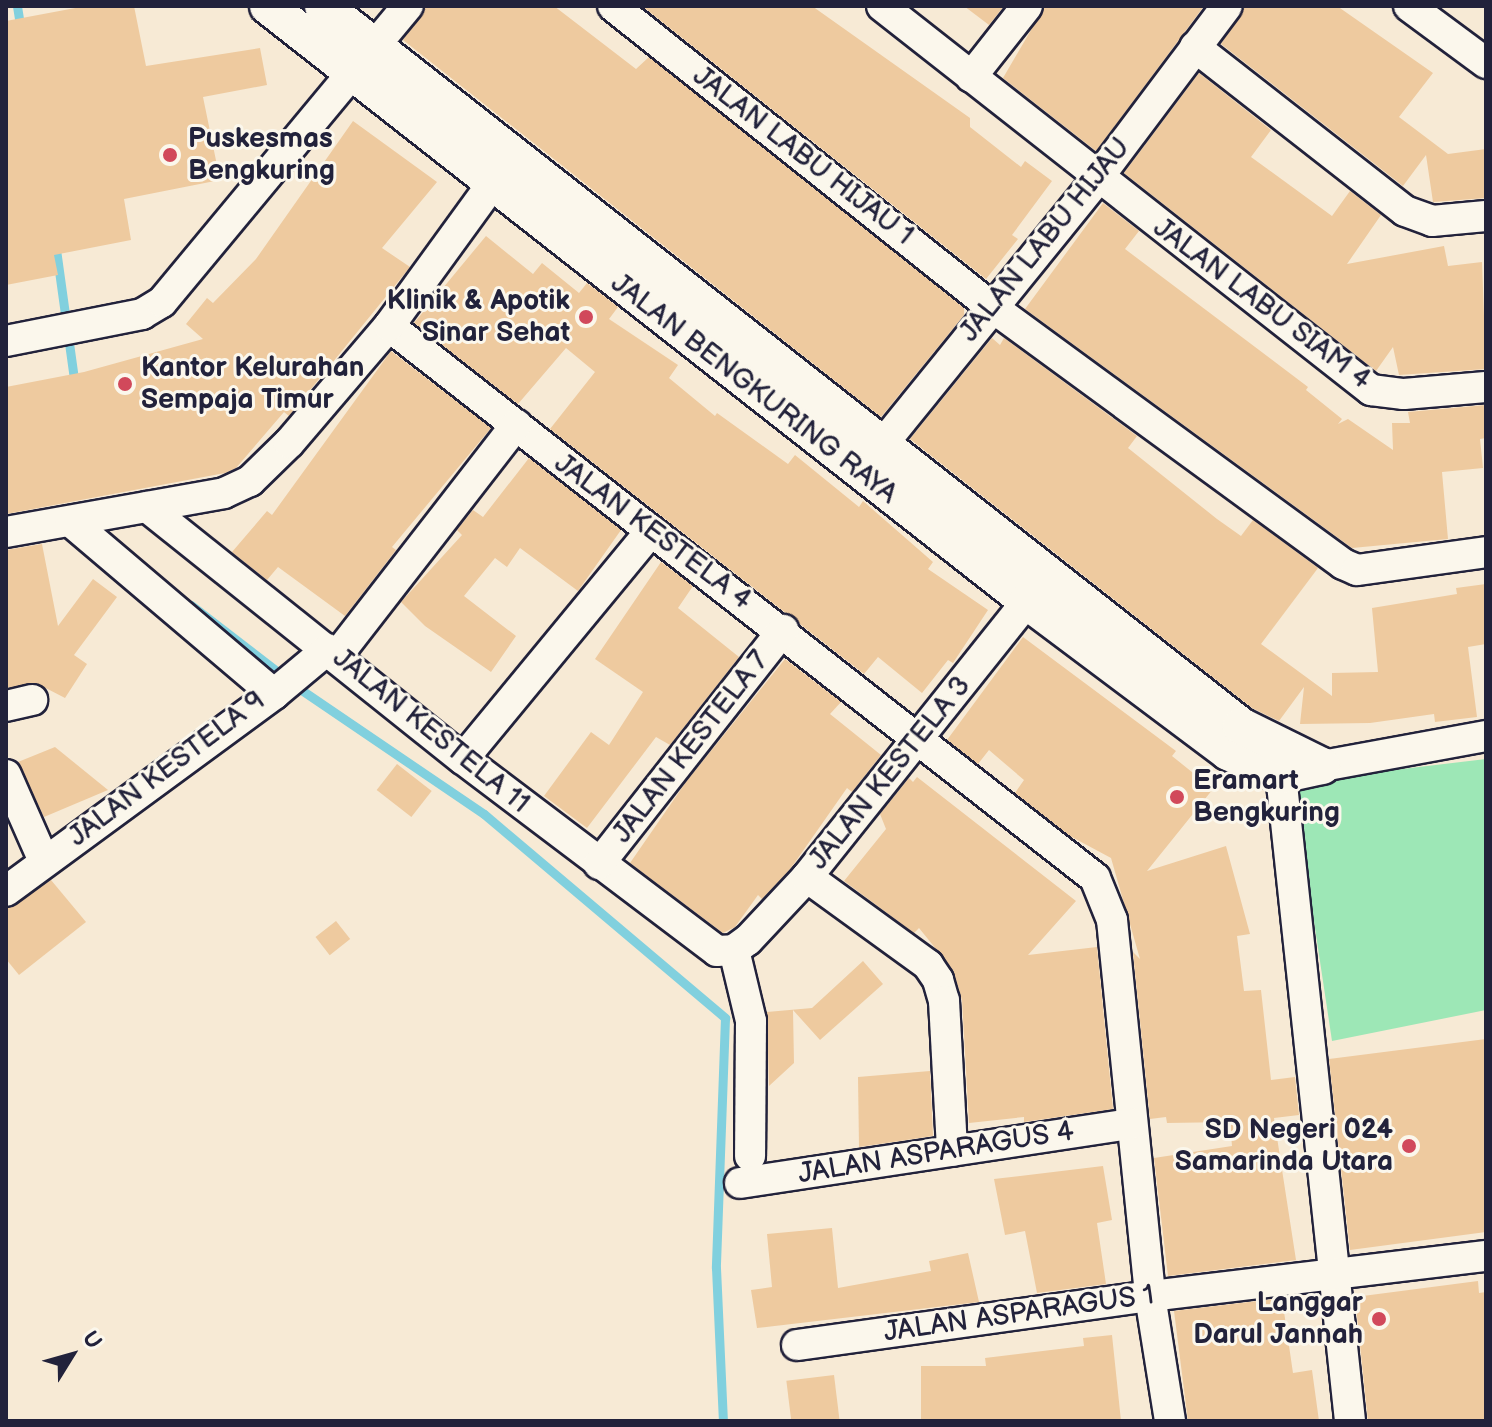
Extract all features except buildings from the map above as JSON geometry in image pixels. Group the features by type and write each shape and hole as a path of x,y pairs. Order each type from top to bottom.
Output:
{"street":[{"name":"JALAN BENGKURING RAYA","path":"268,6 362,62 502,171 860,471 1038,588 1268,756"},
{"name":"JALAN BENGKURING RAYA","path":"323,6 362,62"},
{"path":"6,341 142,314 162,302 408,6"},
{"name":"JALAN LABU HIJAU 1","path":"613,6 992,307 1343,564 1357,570 1486,552"},
{"name":"JALAN LABU SIAM 4","path":"882,6 1097,179 1371,390 1404,394 1486,387"},
{"path":"971,77 1027,6"},
{"name":"JALAN LABU HIJAU","path":"860,471 1097,179 1227,6"},
{"path":"1409,6 1486,63"},
{"path":"1195,47 1405,211 1432,221 1486,216"},
{"name":"JALAN BENGKURING RAYA","path":"502,171 883,444 1038,588"},
{"path":"6,532 224,493 250,481 289,443 389,326 502,171"},
{"name":"JALAN KESTELA 4","path":"389,326 649,533 783,630 920,737 1095,878 1112,920 1150,1296 1170,1421"},
{"path":"279,690 328,654 516,425"},
{"name":"JALAN KESTELA 11","path":"147,507 328,654 599,864 726,951"},
{"name":"JALAN KESTELA 9","path":"6,891 279,690 93,516"},
{"path":"463,759 649,533"},
{"name":"JALAN KESTELA 3","path":"726,951 807,877 1038,588"},
{"name":"JALAN KESTELA 7","path":"599,864 783,630"},
{"path":"1350,1421 1335,1274 1268,756 1322,766 1486,736"},
{"path":"6,775 44,861"},
{"path":"807,877 928,965 938,980 944,1001 952,1151"},
{"name":"JALAN ASPARAGUS 4","path":"726,951 751,1021 745,1169 952,1151 1132,1124"},
{"name":"JALAN ASPARAGUS 1","path":"797,1345 1150,1296 1486,1256"}],"green space":[{"path":"1486,759 1486,1010 1332,1041 1293,782"}],"waterway":[{"path":"17,6 21,30"},
{"path":"55,242 75,386"},
{"path":"191,605 300,689 484,814 725,1018 716,1268 723,1421"}],"place":[{"name":"Puskesmas Bengkuring","path":"170,155"},
{"name":"Klinik & Apotik Sinar Sehat","path":"586,317"},
{"name":"Kantor Kelurahan Sempaja Timur","path":"125,384"},
{"name":"Eramart Bengkuring","path":"1177,797"},
{"name":"SD Negeri 024 Samarinda Utara","path":"1409,1146"},
{"name":"Langgar Darul Jannah","path":"1379,1319"}]}
